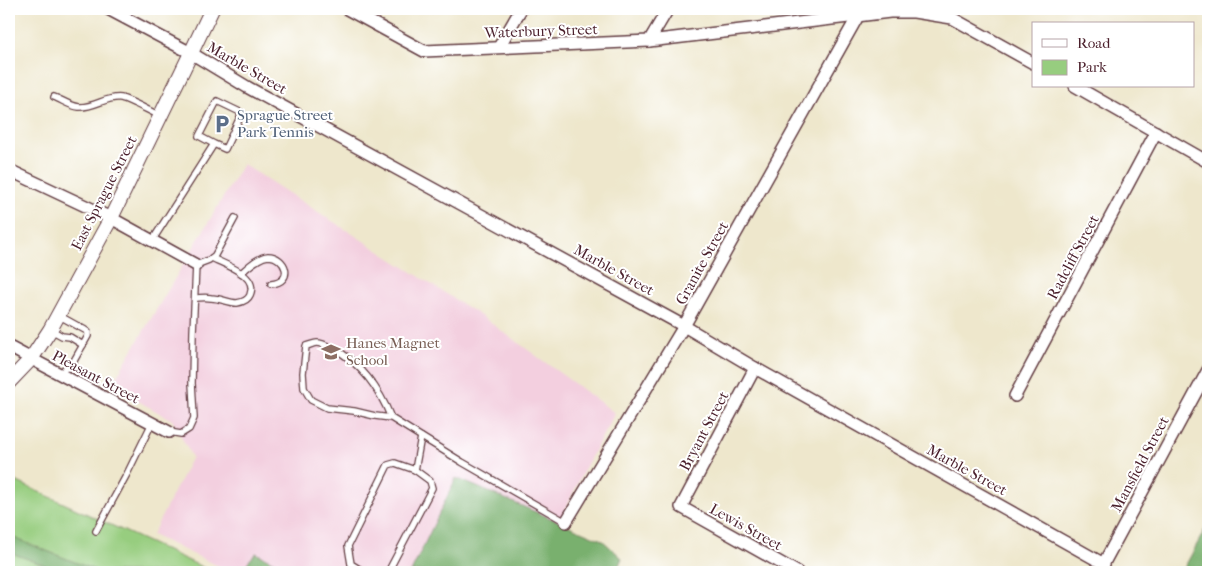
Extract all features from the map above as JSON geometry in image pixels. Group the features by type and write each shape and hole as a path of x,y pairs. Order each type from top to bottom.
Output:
{"street":[{"name":"Marble Street","path":"108,9 192,53 247,87 684,326 1101,568"},
{"name":"East Sprague Street","path":"9,382 31,359 50,330 111,218 212,9"},
{"name":"Waterbury Street","path":"346,9 424,50 649,41 858,16 880,11 954,13 1032,62"},
{"path":"499,47 521,9"},
{"path":"649,41 668,9"},
{"name":"Granite Street","path":"566,522 684,326 858,16"},
{"path":"1079,88 1208,162"},
{"name":"Radcliff Street","path":"1015,396 1156,132"},
{"path":"9,170 111,218 196,265"},
{"name":"Pleasant Street","path":"9,347 169,432"},
{"name":"Bryant Street","path":"681,507 754,368"},
{"name":"Mansfield Street","path":"1101,568 1208,370"},
{"name":"Lewis Street","path":"681,507 796,572"}],"lane":[{"path":"54,97 73,106 81,107 122,98 161,116"},
{"path":"216,101 242,113 225,149 214,144 199,136 216,101"},
{"path":"152,241 214,144"},
{"path":"169,432 181,434 189,430 194,418 192,383 196,265 215,255 235,218"},
{"path":"241,274 261,258 268,256 276,258 285,267 286,272 282,281 277,284 271,284"},
{"path":"195,298 211,298 235,303 242,302 250,295 252,285 249,280 212,258"},
{"path":"58,315 88,332 88,336 72,366 65,368 61,375"},
{"path":"50,330 62,336 70,337 83,345"},
{"path":"391,418 386,405 369,380 353,362 337,350 326,345 316,342 306,346 303,373 304,388 311,400 327,408 391,418 566,522"},
{"path":"96,531 152,424"},
{"path":"415,470 421,437"},
{"path":"364,572 351,564 348,546 388,465 395,463 415,470 430,481 432,488 388,572"}],"shaded area":[{"name":"Hanes Magnet School","path":"243,164 484,318 615,413 584,470 536,572 231,572 152,535 192,457 172,420 111,386"}],"green space":[{"path":"9,478 213,572 9,572"},
{"path":"456,478 602,540 622,558 616,572 411,572"},
{"path":"1208,524 1208,572 1182,572"},
{"path":"9,536 100,572 63,572 9,552"},
{"path":"256,553 290,570 295,572 239,572"}],"place":[{"name":"Sprague Street Park Tennis","path":"222,124"},
{"name":"Hanes Magnet School","path":"331,352"}]}
